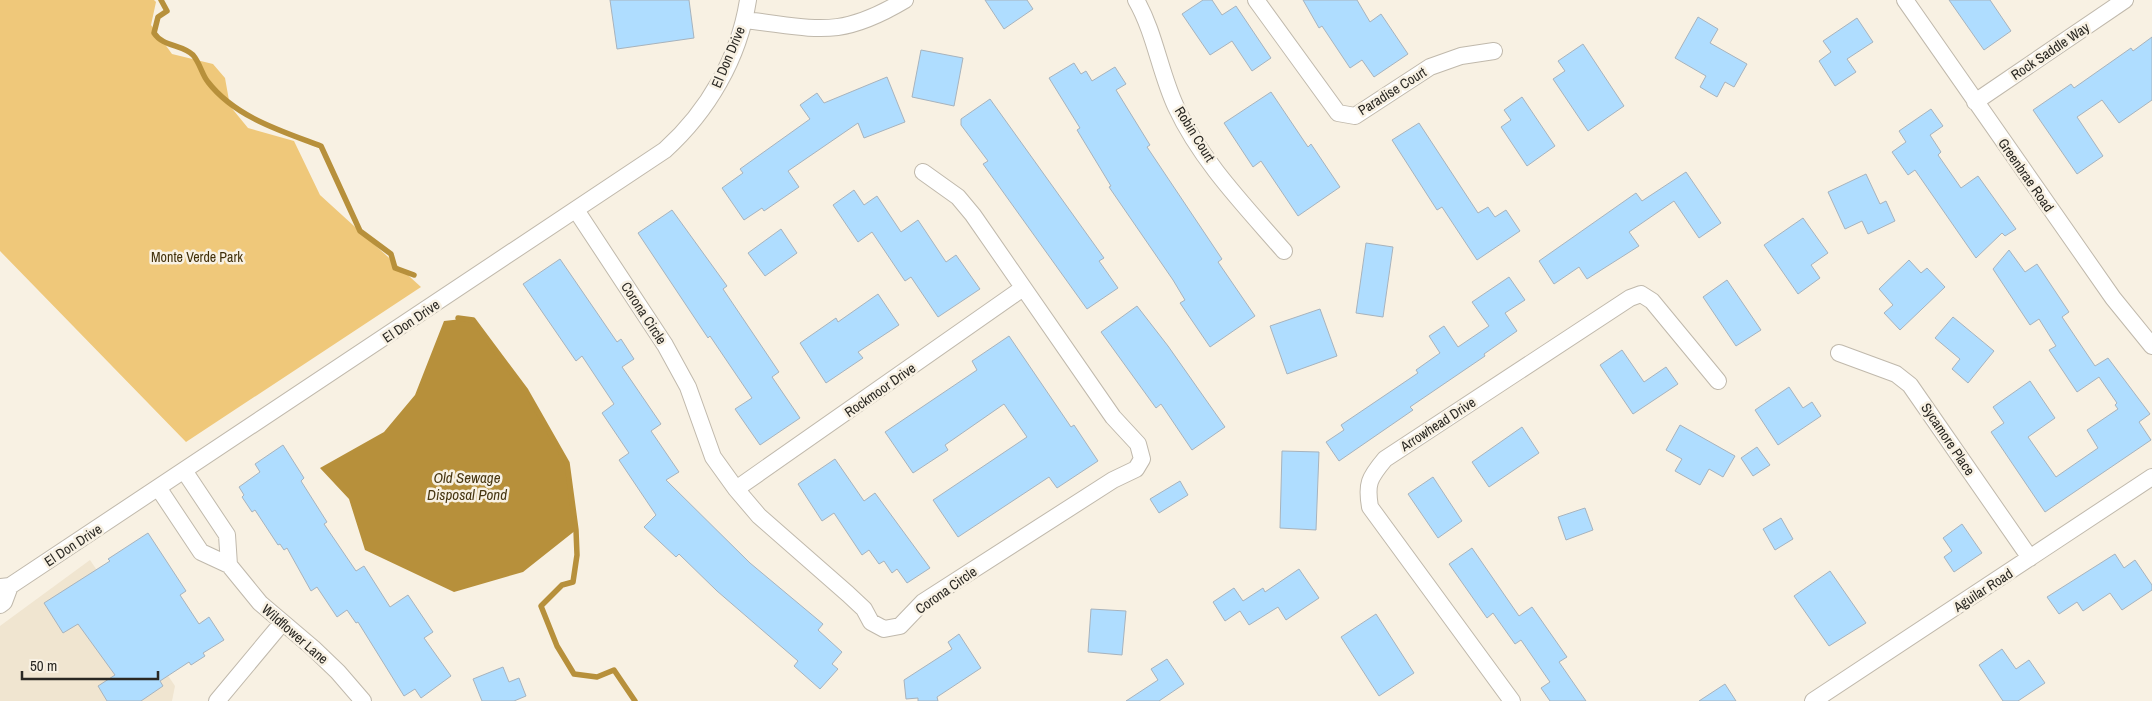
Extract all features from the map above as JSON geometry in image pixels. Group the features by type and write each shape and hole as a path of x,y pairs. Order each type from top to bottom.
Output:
{"street":[{"name":"El Don Drive","path":"0,605 4,602 5,586 159,489 665,150 690,125 723,75 744,20 748,0"},
{"path":"744,20 808,29 845,27 883,14 905,0"},
{"name":"Robin Court","path":"1136,0 1182,116 1201,149 1241,201 1284,251"},
{"name":"Paradise Court","path":"1256,0 1338,113 1355,116 1430,67 1460,56 1494,51"},
{"name":"Greenbrae Road","path":"1905,0 2114,298 2152,346"},
{"name":"Rock Saddle Way","path":"1975,102 2125,0"},
{"name":"Corona Circle","path":"576,210 675,362 688,387 714,457 736,489 759,516 854,599 864,609 871,622 884,629 900,626 923,602 1113,480 1136,469 1142,458 1138,444 1113,416 973,214 958,197 923,172"},
{"name":"Rockmoor Drive","path":"736,489 1023,288"},
{"name":"Arrowhead Drive","path":"1512,701 1370,507 1366,488 1373,473 1385,460 1630,298 1641,294 1652,301 1718,381"},
{"name":"Sycamore Place","path":"1839,353 1896,374 1910,385 2030,558"},
{"path":"184,472 226,534 229,565"},
{"name":"Aguilar Road","path":"1813,701 2152,477"},
{"name":"Wildflower Lane","path":"159,489 201,552 229,565 260,603 338,672 363,701"},
{"path":"217,701 282,623"}],"shaded area":[{"path":"90,560 175,686 172,701 0,701 0,626"}],"green space":[{"name":"Monte Verde Park","path":"0,0 154,0 156,2 151,25 172,54 213,64 225,78 230,106 248,128 294,141 320,195 421,287 186,442 0,251"}],"water":[{"name":"Old Sewage Disposal Pond","path":"471,318 526,391 567,463 576,530 523,572 454,592 365,550 349,499 320,468 384,432 415,395 444,321"}],"building":[{"path":"610,0 689,0 694,38 617,49"},
{"path":"985,0 1027,0 1033,9 1004,29"},
{"path":"1203,0 1212,0 1222,15 1236,6 1271,58 1252,71 1232,41 1210,55 1182,14"},
{"path":"1303,0 1357,0 1370,22 1381,14 1408,54 1374,77 1362,60 1350,68 1322,26 1319,28"},
{"path":"1949,0 1990,0 2011,31 1984,50"},
{"path":"1698,17 1718,29 1710,43 1747,64 1734,87 1725,82 1717,97 1700,87 1706,76 1675,58"},
{"path":"1857,18 1873,42 1847,59 1856,72 1835,86 1819,61 1831,52 1823,41"},
{"path":"2152,37 2152,100 2119,123 2102,100 2077,117 2103,156 2077,174 2033,110 2071,84 2074,88 2131,48 2133,51"},
{"path":"1583,44 1624,106 1588,131 1553,79 1565,71 1558,61"},
{"path":"921,50 963,58 954,106 912,97"},
{"path":"1074,63 1081,74 1086,71 1092,81 1115,67 1126,84 1116,90 1150,145 1147,147 1222,259 1218,262 1255,316 1210,347 1180,303 1185,300 1173,280 1109,187 1111,186 1077,130 1080,128 1049,78"},
{"path":"887,77 905,122 864,138 858,123 788,171 799,187 764,211 762,208 744,220 722,188 743,173 740,169 810,119 800,105 817,93 824,103"},
{"path":"1271,92 1308,147 1311,144 1340,187 1298,216 1261,161 1253,167 1224,123"},
{"path":"1522,97 1555,146 1527,166 1501,127 1511,120 1504,110"},
{"path":"990,99 1104,258 1099,261 1118,288 1087,309 983,164 988,161 961,125 961,119"},
{"path":"1931,109 1943,126 1930,135 1941,152 1938,155 1961,188 1978,176 2016,229 2005,236 2002,233 1976,258 1915,170 1908,175 1892,152 1906,142 1899,131"},
{"path":"1419,123 1478,213 1488,207 1495,217 1506,210 1520,231 1477,260 1442,207 1437,210 1392,140"},
{"path":"1686,172 1721,223 1699,238 1674,201 1629,232 1639,246 1587,279 1579,267 1554,284 1539,261 1636,193 1642,201"},
{"path":"1866,174 1880,204 1886,201 1895,221 1868,234 1862,221 1845,229 1828,192"},
{"path":"854,190 864,205 877,196 901,232 918,220 946,262 956,255 980,289 938,317 911,277 905,281 872,232 858,242 833,205"},
{"path":"672,210 727,286 723,289 779,372 772,377 800,418 760,445 735,409 752,398 710,336 708,338 638,233"},
{"path":"1803,218 1828,253 1811,265 1820,278 1798,294 1764,245"},
{"path":"781,229 797,253 765,276 748,253"},
{"path":"1366,243 1393,247 1383,317 1356,313"},
{"path":"2009,250 2025,272 2037,264 2069,312 2062,317 2095,366 2108,358 2150,414 2139,422 2151,440 2045,512 1991,432 2004,423 1993,407 2030,381 2055,418 2028,437 2056,477 2098,448 2087,430 2118,409 2115,405 2117,403 2099,377 2077,392 2049,350 2056,346 2039,319 2030,325 1993,269"},
{"path":"560,259 617,342 621,339 634,359 622,367 661,424 651,431 679,472 666,480 750,563 823,624 818,630 842,652 832,664 838,669 820,689 794,666 798,661 717,591 679,554 676,557 644,527 656,515 619,460 629,453 602,413 614,404 582,356 576,361 523,284"},
{"path":"1909,260 1921,273 1927,268 1945,287 1900,330 1884,313 1893,305 1879,289"},
{"path":"1509,277 1525,300 1505,313 1517,331 1484,354 1485,356 1410,407 1413,410 1339,461 1326,442 1344,430 1341,425 1418,373 1416,370 1440,353 1429,336 1444,326 1458,347 1489,326 1472,302"},
{"path":"1727,280 1761,330 1736,346 1703,297"},
{"path":"878,294 899,325 858,352 863,358 826,383 800,343 836,318 838,322"},
{"path":"1137,306 1168,346 1225,427 1192,450 1161,404 1156,408 1101,332"},
{"path":"1320,309 1337,356 1287,374 1270,326"},
{"path":"1953,317 1994,351 1968,383 1952,369 1960,359 1935,338"},
{"path":"1009,336 1071,427 1074,425 1098,461 1057,488 1049,477 958,537 933,500 1027,437 1004,404 945,445 948,450 913,473 885,432 977,370 972,361"},
{"path":"1622,350 1644,382 1666,367 1678,384 1633,414 1600,365"},
{"path":"1789,387 1803,408 1812,402 1821,416 1778,445 1755,410"},
{"path":"1680,425 1735,456 1723,477 1709,469 1700,485 1675,471 1682,459 1666,450"},
{"path":"1522,427 1539,453 1489,487 1472,462"},
{"path":"283,445 304,478 301,481 327,522 324,524 356,571 364,566 390,607 408,595 433,632 424,638 451,676 421,698 415,689 404,696 358,622 356,623 347,610 337,617 317,587 311,591 287,548 284,550 280,544 278,545 255,510 252,512 242,497 244,495 239,487 260,472 255,464"},
{"path":"1757,447 1770,465 1753,476 1741,458"},
{"path":"1282,451 1319,452 1316,530 1280,528"},
{"path":"835,459 864,501 875,493 930,568 907,583 897,569 892,573 884,561 879,564 869,550 862,555 834,513 822,521 798,484"},
{"path":"1433,477 1462,521 1438,538 1408,494"},
{"path":"1180,481 1188,495 1159,513 1150,499"},
{"path":"1585,508 1593,530 1566,540 1558,517"},
{"path":"1781,518 1793,539 1775,550 1763,529"},
{"path":"1962,524 1982,553 1954,572 1944,557 1952,551 1943,538"},
{"path":"148,533 186,591 180,595 199,624 209,617 224,640 203,653 205,656 191,665 189,662 160,681 163,686 141,701 107,701 98,686 115,675 78,624 63,633 44,603 110,561 108,559"},
{"path":"1472,548 1519,616 1532,607 1567,657 1559,662 1586,701 1550,701 1541,688 1550,682 1521,640 1515,644 1493,613 1487,618 1449,564"},
{"path":"2115,554 2124,568 2135,560 2152,585 2152,590 2122,610 2110,593 2083,611 2077,602 2059,614 2047,597"},
{"path":"1299,569 1319,598 1286,620 1278,607 1249,625 1240,611 1225,621 1213,602 1234,588 1243,601 1263,588 1265,592"},
{"path":"1830,571 1866,623 1829,646 1794,596"},
{"path":"1091,609 1126,611 1122,655 1088,652"},
{"path":"1376,614 1414,673 1379,696 1341,637"},
{"path":"959,634 981,668 937,697 938,701 918,701 918,698 906,699 904,680 952,649 948,642"},
{"path":"2002,649 2016,669 2029,660 2045,683 2018,701 2003,701 1979,665"},
{"path":"1167,659 1184,684 1159,701 1126,701 1158,680 1151,669"},
{"path":"503,667 509,682 519,678 526,696 514,701 482,701 473,679"},
{"path":"1725,684 1736,701 1699,701"}],"waterway":[{"path":"161,0 167,11 158,17 154,33 158,38 189,51 208,82 231,105 245,114 290,135 321,146 360,231 391,254 395,268 414,275"},
{"path":"458,318 473,320 526,391 567,463 576,530 577,555 573,582 562,585 541,606 557,646 574,674 597,677 614,670 635,701"}]}
